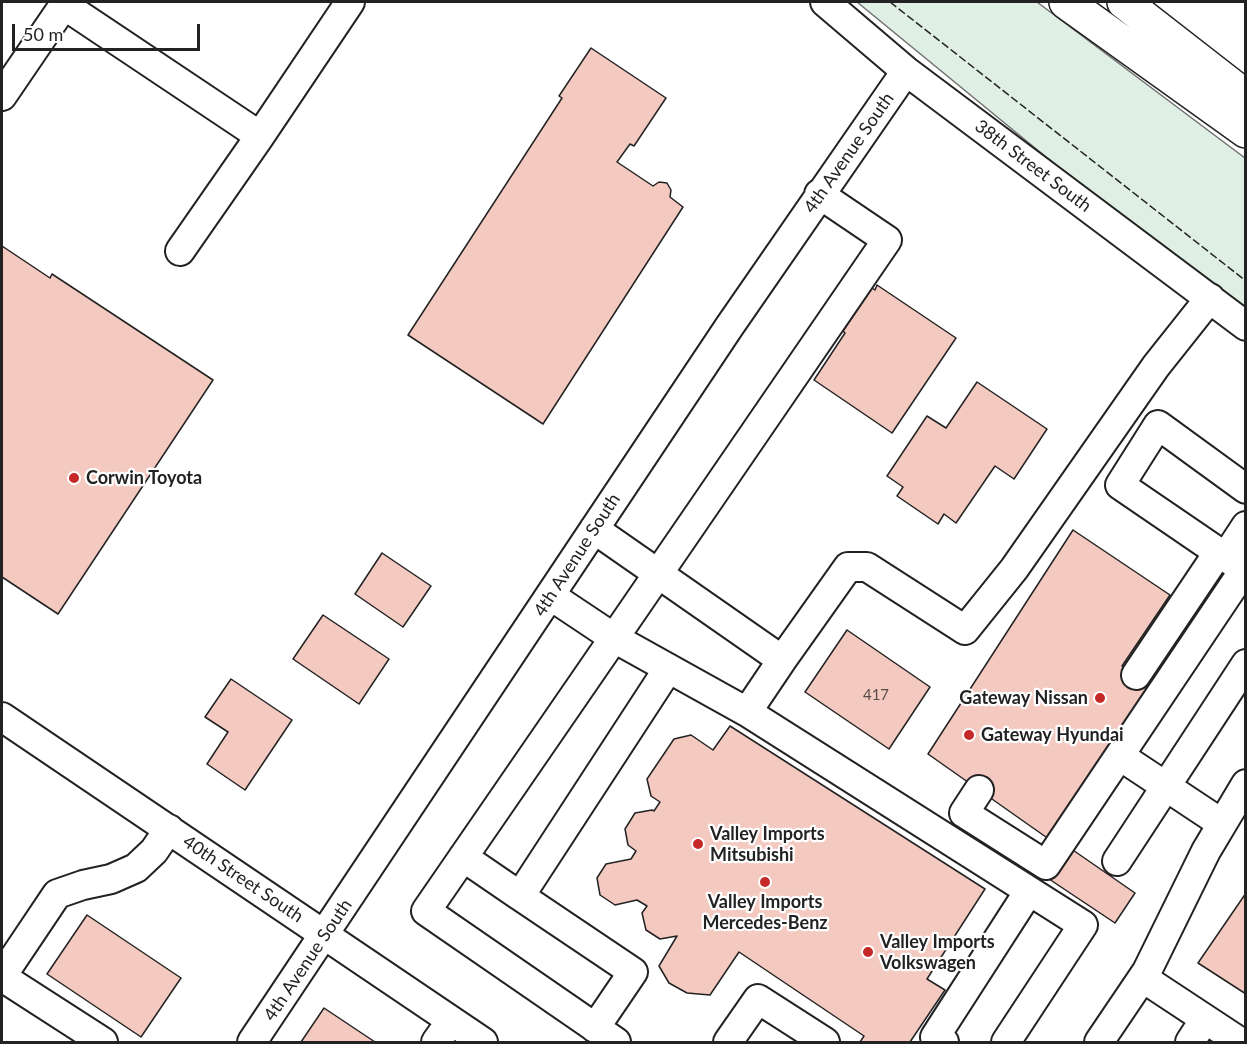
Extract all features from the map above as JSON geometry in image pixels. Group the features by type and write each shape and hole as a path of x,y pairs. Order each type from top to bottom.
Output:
{"highway":[{"path":"1066,2 1245,131"},
{"path":"1124,2 1245,97"}],"street":[{"path":"180,251 350,2"},
{"name":"38th Street South","path":"825,2 906,71 1245,326"},
{"path":"2,96 64,5 260,136"},
{"name":"4th Avenue South","path":"252,1042 325,935 487,687 819,194 906,71"},
{"path":"463,857 633,972 606,1035 426,911 463,857 614,638 887,240 819,194"},
{"path":"747,712 848,567 867,567 965,630 1014,569 1156,366 1210,298"},
{"path":"1233,563 1120,485 1158,425 1245,489"},
{"path":"980,790 964,813 1046,865 1120,756 1233,563 1245,526"},
{"path":"594,530 782,660"},
{"path":"1136,675 1233,563"},
{"path":"550,596 614,638 747,712 1083,925 1006,1042"},
{"path":"1117,861 1245,664"},
{"path":"520,896 668,669"},
{"name":"40th Street South","path":"2,717 325,935 444,1032 483,1042"},
{"path":"1120,756 1221,823"},
{"path":"1099,1042 1143,978 1221,823 1245,784"},
{"path":"103,1042 2,977 57,894 111,879 136,868 154,851 169,829"},
{"path":"944,1042 935,1037 1029,891"},
{"path":"1143,978 1240,1042"},
{"path":"728,1042 758,999 825,1042"},
{"path":"1190,1042 1205,1019"}],"green space":[{"path":"857,2 1037,2 1245,158 1245,310 1046,157"}],"building":[{"path":"591,48 666,98 634,146 630,144 617,162 653,186 659,182 667,183 671,190 670,197 683,207 543,424 408,335 562,98 559,96"},
{"name":"Corwin Toyota","path":"2,246 50,278 52,274 213,380 58,614 2,577"},
{"path":"877,285 956,338 892,433 814,380 845,333 843,331 872,288 875,290"},
{"path":"977,382 1047,429 1014,479 995,466 956,523 944,514 938,524 897,496 903,487 887,476 927,416 946,428"},
{"path":"1073,530 1170,595 1122,666 1152,686 1053,842 928,754"},
{"path":"382,553 431,586 403,627 355,594"},
{"path":"323,615 389,659 359,704 293,659"},
{"path":"847,630 930,687 889,749 805,692"},
{"path":"231,679 292,720 245,790 207,764 228,732 205,717"},
{"path":"730,726 985,889 927,979 945,990 910,1042 860,1042 864,1036 739,952 710,995 687,993 669,983 659,966 677,936 660,939 646,930 642,913 647,906 637,900 615,905 600,895 597,878 606,864 631,859 636,851 628,845 625,829 635,813 654,811 660,802 651,796 647,779 674,739 691,735 713,750"},
{"path":"1070,848 1135,893 1115,923 1049,879"},
{"path":"1246,893 1246,994 1198,963"},
{"path":"87,915 181,978 141,1037 47,974"},
{"path":"324,1008 375,1042 301,1042"}],"fence":[{"path":"890,2 1246,281"}],"place":[{"name":"Corwin Toyota","path":"74,478"},
{"name":"Gateway Nissan","path":"1100,698"},
{"name":"Gateway Hyundai","path":"969,735"},
{"name":"Valley Imports Mitsubishi","path":"698,844"},
{"name":"Valley Imports Mercedes-Benz","path":"765,882"},
{"name":"Valley Imports Volkswagen","path":"868,952"}]}
